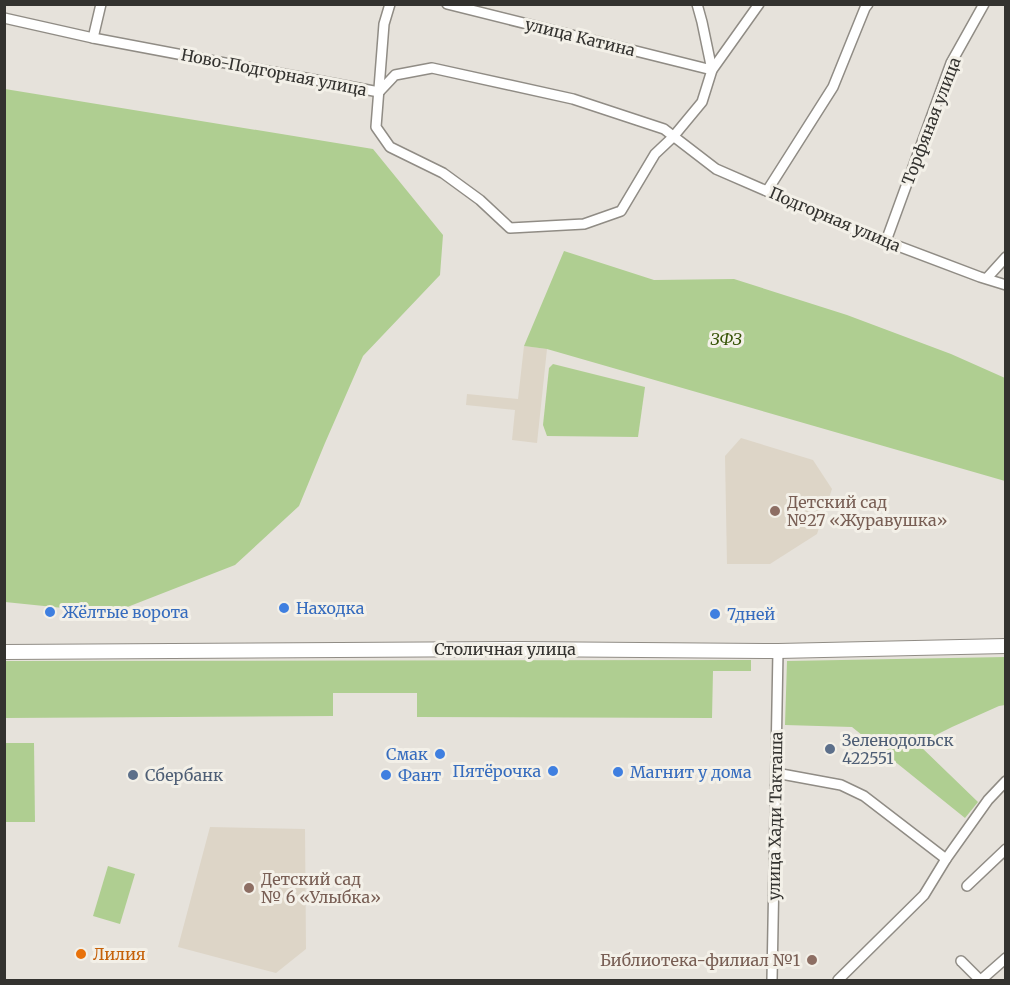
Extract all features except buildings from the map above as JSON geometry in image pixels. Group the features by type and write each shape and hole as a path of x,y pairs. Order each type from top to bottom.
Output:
{"main road":[{"name":"Столичная улица","path":"4,652 483,649 778,651 1005,646"}],"street":[{"path":"93,38 101,4"},
{"path":"390,4 384,24 376,127 390,147 443,173 480,200 510,228 584,224 621,212 655,154 702,102 712,70 759,4"},
{"name":"улица Катина","path":"447,4 712,70"},
{"path":"697,4 712,70"},
{"name":"Торфяная улица","path":"886,241 951,63 984,4"},
{"path":"766,191 833,87 864,6"},
{"name":"Ново-Подгорная улица","path":"4,18 93,38 379,92 395,75 432,68 573,99 664,129 673,136"},
{"name":"Подгорная улица","path":"673,136 716,169 861,232 1005,285"},
{"path":"987,278 1005,257"},
{"name":"улица Хади Такташа","path":"772,981 778,651"},
{"path":"776,773 841,786 864,796 946,859"},
{"path":"838,981 924,895 946,859 988,800 1005,781"},
{"path":"967,886 1005,849"},
{"path":"961,961 981,981 1005,957"}],"shaded area":[{"path":"524,346 547,349 537,443 512,440 515,410 466,405 467,394 518,399"},
{"name":"Детский сад №27 «Журавушка»","path":"741,438 813,460 832,489 817,534 770,564 727,564 725,456"},
{"name":"Детский сад № 6 «Улыбка»","path":"210,827 305,829 306,949 276,973 178,947"}],"green space":[{"path":"5,89 373,149 443,235 440,275 363,356 299,506 235,565 112,613 5,602"},
{"name":"ЗФЗ","path":"564,251 654,280 734,279 847,315 951,354 1005,378 1005,481 547,349 524,346"},
{"path":"553,364 645,387 638,437 547,436 543,425 549,368"},
{"path":"1005,657 1005,705 918,744 978,802 965,818 852,727 785,725 787,661"},
{"path":"751,660 751,671 713,671 712,718 417,717 417,693 333,693 333,716 5,718 5,661"},
{"path":"5,743 34,743 35,822 5,822"},
{"path":"108,866 135,874 120,924 93,916"}],"place":[{"name":"Детский сад №27 «Журавушка»","path":"775,511"},
{"name":"Находка","path":"284,608"},
{"name":"Жёлтые ворота","path":"50,612"},
{"name":"7дней","path":"715,614"},
{"name":"Зеленодольск 422551","path":"830,749"},
{"name":"Смак","path":"440,754"},
{"name":"Пятёрочка","path":"553,771"},
{"name":"Магнит у дома","path":"618,772"},
{"name":"Сбербанк","path":"133,775"},
{"name":"Фант","path":"386,775"},
{"name":"Детский сад № 6 «Улыбка»","path":"249,888"},
{"name":"Лилия","path":"81,954"},
{"name":"Библиотека-филиал №1","path":"812,960"}]}
